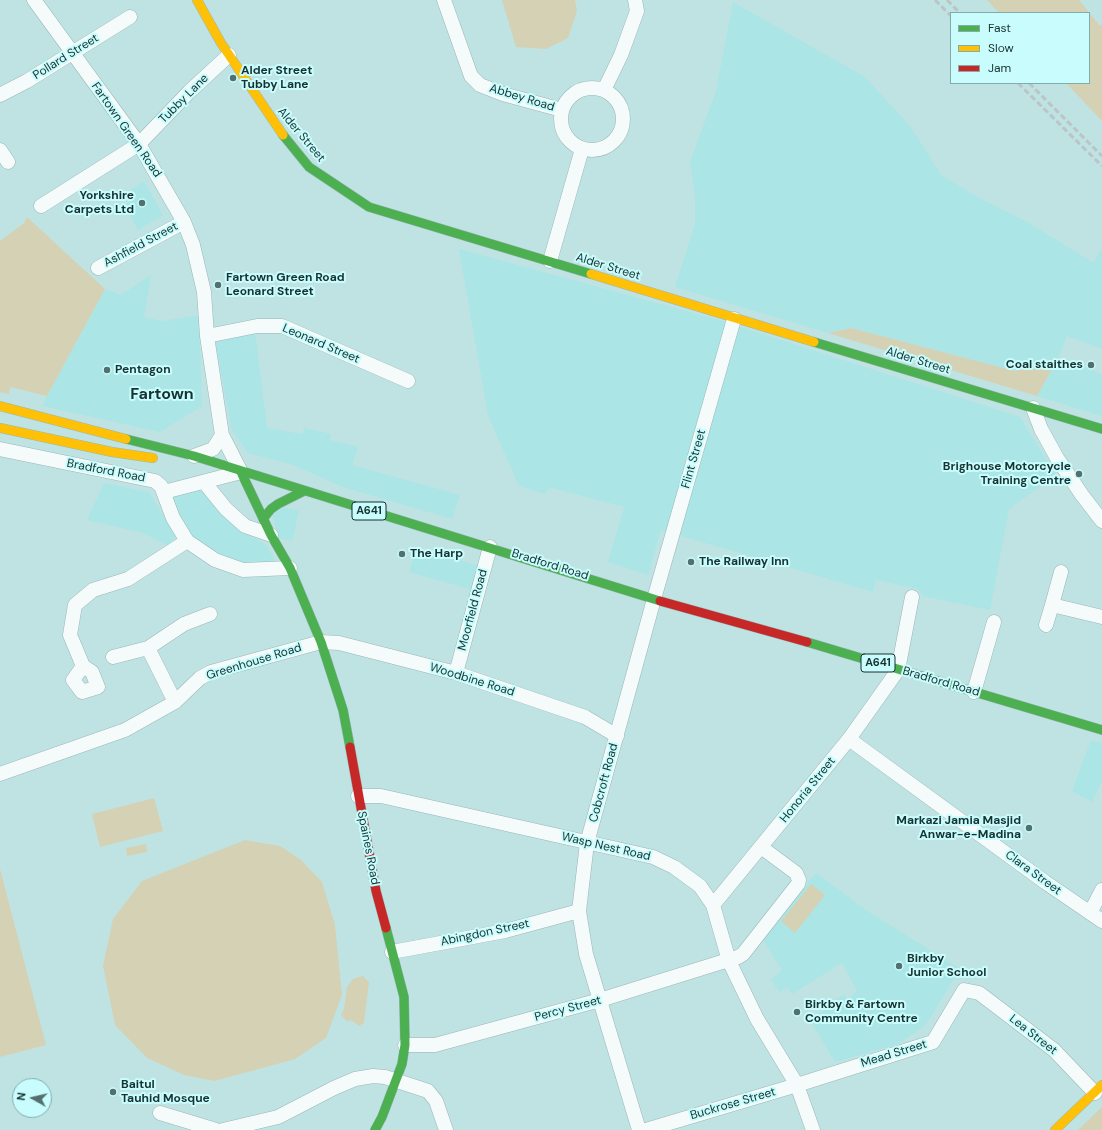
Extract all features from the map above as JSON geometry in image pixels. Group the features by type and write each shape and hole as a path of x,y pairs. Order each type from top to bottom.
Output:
{"street":[{"name":"Fartown Green Road","path":"34,0 139,144 184,222 193,245 204,292 207,336 222,435 241,472"},
{"name":"Alder Street","path":"197,0 229,55 278,129 309,167 356,200 369,207 550,261 734,319 1102,429"},
{"name":"Abbey Road","path":"444,0 471,76 480,85 502,94 562,110"},
{"path":"550,261 582,149 592,151 604,148 613,142 622,128 623,118 619,106 612,96 604,90 621,55 637,11 635,0"},
{"name":"Pollard Street","path":"0,95 130,17"},
{"name":"Tubby Lane","path":"41,206 139,144 189,92 229,55"},
{"name":"Abbey Road","path":"582,149 572,144 566,137 562,127 562,110 573,94 592,88 604,90"},
{"name":"Ashfield Street","path":"98,268 184,222"},
{"name":"Flint Street","path":"654,599 734,319"},
{"name":"Leonard Street","path":"207,336 257,326 282,326 408,381"},
{"name":"A641","path":"0,406 194,456 241,472"},
{"path":"1032,408 1041,429 1057,458 1102,521"},
{"path":"0,428 112,452 165,460"},
{"path":"194,456 212,449 222,435"},
{"name":"Bradford Road","path":"0,450 155,481 161,486 164,492"},
{"name":"A641","path":"180,462 241,472"},
{"path":"241,472 164,492 173,518 187,541 215,560 243,570 290,568"},
{"name":"Bradford Road","path":"241,472 419,527 540,562 654,599 837,650 898,670 1102,730"},
{"name":"Spaines Road","path":"241,472 271,535 290,568 321,642 343,710 376,891 404,997 405,1045 402,1064 397,1081 375,1130"},
{"path":"204,482 226,509 245,526 271,535"},
{"path":"263,519 271,509 278,504 304,491"},
{"path":"83,666 70,635 75,606 93,590 128,579 187,541"},
{"name":"Moorfield Road","path":"456,673 493,548"},
{"path":"1046,625 1061,572"},
{"path":"898,670 912,598"},
{"name":"Cobcroft Road","path":"638,1130 586,954 579,911 587,843 654,599"},
{"path":"1052,605 1102,617"},
{"path":"113,657 148,648 184,624 210,614"},
{"path":"974,692 994,622"},
{"name":"Woodbine Road","path":"321,642 339,643 456,673 585,717 617,736"},
{"name":"Greenhouse Road","path":"0,774 125,730 175,702 200,678 211,672 321,642"},
{"path":"148,648 175,702"},
{"name":"Honoria Street","path":"713,905 849,739 898,670"},
{"name":"Clara Street","path":"849,739 1039,878 1102,921"},
{"name":"Wasp Nest Road","path":"358,796 381,796 653,857 674,867 700,886 713,905 729,962 757,1019 798,1085 813,1130"},
{"path":"729,962 743,954 798,884 799,880 796,873 761,847"},
{"path":"1090,913 1102,890"},
{"name":"Abingdon Street","path":"392,952 505,931 579,911"},
{"name":"Percy Street","path":"405,1045 435,1045 600,1000 729,962"},
{"name":"Mead Street","path":"798,1085 932,1042 964,990"},
{"name":"Lea Street","path":"964,990 979,993 1054,1050 1099,1088"},
{"path":"223,1130 278,1117 355,1079 373,1076 397,1081 428,1091 436,1101 446,1130"},
{"name":"Buckrose Street","path":"646,1130 798,1085"},
{"path":"1055,1130 1099,1088"},
{"path":"160,1113 216,1130"}],"shaded area":[{"path":"502,0 575,0 577,11 568,38 546,49 516,47"},
{"path":"987,0 1079,0 1089,12 998,12"},
{"path":"733,2 865,77 911,127 941,175 979,198 1027,222 1094,263 1100,250 1102,251 1102,349 1067,336 1059,357 1015,371 851,328 828,333 675,287 695,224 695,196 690,162 716,91"},
{"path":"1090,14 1100,26 1102,24 1102,121 1067,84 1090,84"},
{"name":"Yorkshire Carpets Ltd","path":"144,181 163,215 138,230 125,206 134,200 129,191"},
{"path":"27,217 105,289 47,396 10,387 9,394 0,392 0,241 24,223"},
{"path":"459,249 719,320 1020,417 1056,475 1009,509 990,610 923,596 918,589 876,580 873,592 661,530 648,575 608,562 624,507 549,487 545,494 519,486 488,415"},
{"path":"151,275 144,317 162,321 199,315 202,406 160,432 43,406 105,289 121,295"},
{"path":"851,328 1015,371 1059,357 1037,396 828,333"},
{"path":"255,331 267,428 302,434 304,428 331,434 330,440 358,447 352,465 460,495 452,519 343,487 293,465 248,453 231,428 215,339"},
{"path":"1059,357 1102,374 1102,416 1037,396"},
{"path":"104,483 149,492 176,536 167,545 143,533 87,520"},
{"path":"202,487 241,529 266,545 278,565 244,565 216,556 190,538 170,496"},
{"path":"269,504 299,511 292,541 279,538"},
{"path":"416,548 480,566 473,590 409,572"},
{"path":"1091,740 1102,743 1102,781 1092,802 1072,791"},
{"path":"154,798 163,831 100,847 92,814"},
{"path":"245,840 280,846 301,860 322,882 335,925 342,995 326,1038 295,1059 215,1081 184,1075 147,1058 115,1025 103,966 113,919 142,881"},
{"path":"146,844 147,852 127,856 126,848"},
{"path":"0,869 46,1045 0,1057"},
{"name":"Birkby Junior School","path":"816,873 869,912 960,969 925,1026 898,1044 835,1062 809,1018 830,1007 826,1003 845,995 848,1000 857,991 842,963 792,994 787,987 780,992 771,980 782,970 761,937"},
{"path":"811,884 825,895 795,933 781,921"},
{"path":"363,976 369,982 364,1023 359,1026 350,1020 348,1022 341,1015 344,1009 347,987 353,979"},
{"path":"1102,1107 1102,1130 1078,1130"}],"railway":[{"path":"935,0 950,15"},
{"path":"947,0 959,12"},
{"path":"1019,84 1102,166"},
{"path":"1030,84 1102,156"}],"traffic: fast":[{"path":"283,135 309,167 369,207 591,274"},
{"path":"814,342 1102,429"},
{"path":"126,439 194,456 660,601"},
{"path":"241,472 271,535 290,568 321,642 343,710 350,747"},
{"path":"263,519 271,509 278,504 304,491"},
{"path":"807,642 1102,730"},
{"path":"375,1130 382,1117 402,1064 405,1045 404,997 386,928"}],"traffic: slow":[{"path":"197,0 221,43 283,135"},
{"path":"591,274 814,342"},
{"path":"0,406 126,439"},
{"path":"0,428 112,452 153,458"},
{"path":"1055,1130 1102,1085"}],"traffic: jam":[{"path":"660,601 807,642"},
{"path":"350,747 376,891 386,928"}],"place":[{"name":"Alder Street Tubby Lane","path":"233,78"},
{"name":"Yorkshire Carpets Ltd","path":"142,203"},
{"name":"Fartown Green Road Leonard Street","path":"218,285"},
{"name":"Coal staithes","path":"1091,365"},
{"name":"Pentagon","path":"107,370"},
{"name":"Brighouse Motorcycle Training Centre","path":"1079,474"},
{"name":"The Harp","path":"402,554"},
{"name":"The Railway Inn","path":"691,562"},
{"name":"Markazi Jamia Masjid Anwar-e-Madina","path":"1029,828"},
{"name":"Birkby Junior School","path":"899,966"},
{"name":"Birkby & Fartown Community Centre","path":"797,1012"},
{"name":"Baitul Tauhid Mosque","path":"113,1092"}],"district":[{"name":"Fartown","path":"162,395"}]}
